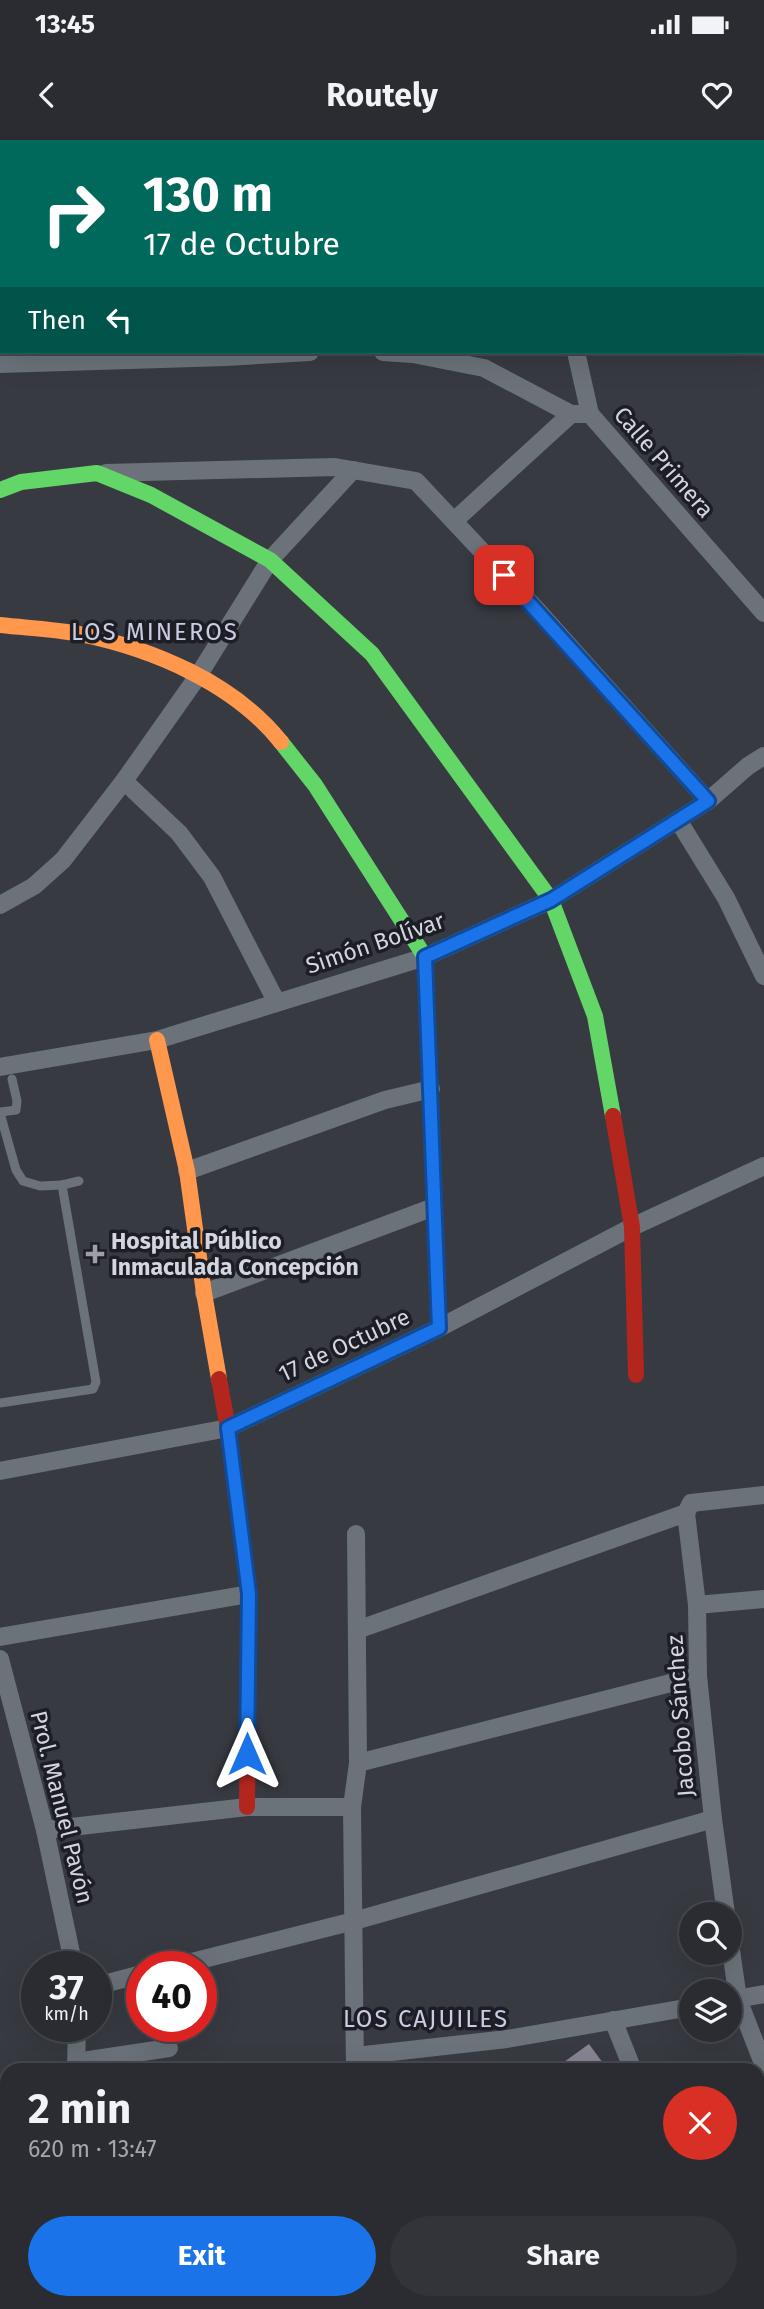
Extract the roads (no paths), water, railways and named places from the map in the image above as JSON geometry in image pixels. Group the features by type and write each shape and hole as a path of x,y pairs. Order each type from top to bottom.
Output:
{"street":[{"path":"0,364 79,357 226,354"},
{"name":"Calle Primera","path":"412,354 484,368 571,414 590,414 764,613"},
{"path":"576,354 590,414"},
{"path":"454,521 571,414"},
{"path":"0,490 21,482 97,473 335,467 416,481 547,621 708,801"},
{"path":"0,905 34,886 63,860 124,781 198,676 270,560 353,470"},
{"path":"97,473 151,495 270,560 372,654 551,900 595,1016 632,1227 636,1375"},
{"path":"0,625 80,634 145,653 198,676 235,699 268,726 315,785 425,957 439,1328"},
{"name":"Simón Bolívar","path":"6,1073 158,1040 425,957 551,900 708,801 748,766 764,756"},
{"path":"124,781 179,834 212,877 275,1002"},
{"path":"678,820 726,898 764,976"},
{"path":"158,1040 187,1171 204,1293 228,1428 249,1594 247,1807"},
{"path":"187,1171 385,1100 431,1089"},
{"name":"17 de Octubre","path":"0,1471 228,1428 439,1328 632,1227 764,1166"},
{"path":"204,1293 434,1207"},
{"path":"357,1630 686,1513 691,1503 764,1495"},
{"name":"Jacobo Sánchez","path":"686,1513 697,1605 698,1676 724,1902"},
{"path":"356,1534 358,1763 352,1807 355,2063 679,2009"},
{"path":"0,1637 249,1594"},
{"path":"697,1605 764,1599"},
{"name":"Prol. Manuel Pavón","path":"0,1659 46,1830 71,1951"},
{"path":"358,1763 698,1676"},
{"path":"46,1830 247,1807 352,1807"},
{"path":"217,1956 354,1922 713,1818"},
{"path":"742,1998 764,1994"},
{"path":"742,2018 763,2063"},
{"path":"613,2021 630,2063"},
{"path":"76,2063 77,2042"},
{"path":"92,2063 169,2048"}],"lane":[{"path":"6,1073 17,1101 16,1110 0,1112 16,1170 23,1181 40,1186 79,1181"},
{"path":"0,1403 93,1389 96,1382 62,1185"}],"place":[{"name":"Hospital Público Inmaculada Concepción","path":"95,1254"}],"district":[{"name":"LOS MINEROS","path":"155,632"},
{"name":"LOS CAJUILES","path":"426,2019"}]}
